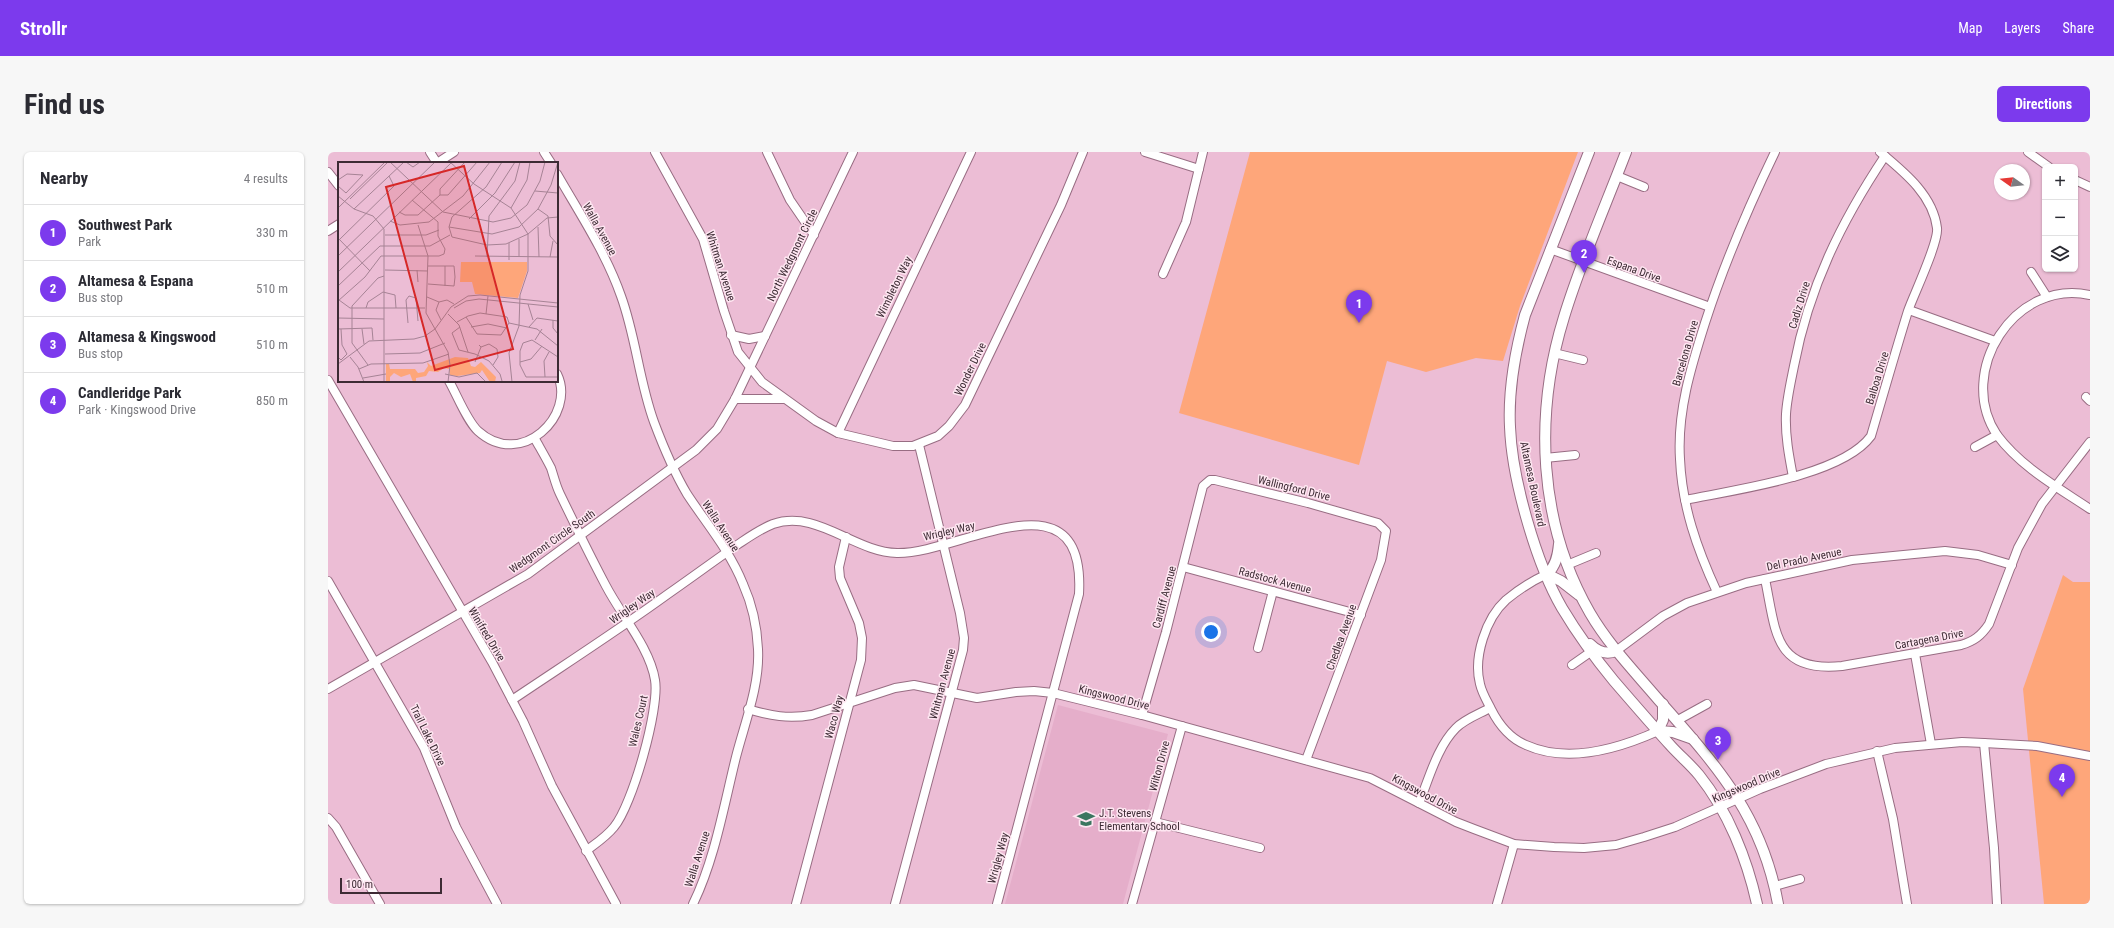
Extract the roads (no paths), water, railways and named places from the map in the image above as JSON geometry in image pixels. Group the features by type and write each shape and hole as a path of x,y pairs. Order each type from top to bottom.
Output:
{"main road":[{"name":"Altamesa Boulevard","path":"1589,152 1525,315 1518,342 1512,375 1510,407 1512,449 1521,496 1532,536 1562,607 1611,676 1658,731 1699,775 1720,808 1739,844 1751,877 1757,904"},
{"name":"Altamesa Boulevard","path":"1626,152 1583,262 1564,316 1554,352 1545,419 1545,458 1549,500 1567,565 1590,614 1616,650 1714,762 1738,799 1754,827 1775,886 1778,904"},
{"path":"1560,542 1557,557 1552,570 1547,574 1561,581 1582,598"},
{"path":"1584,639 1596,650 1604,653 1609,654 1616,650"},
{"path":"1611,676 1611,660 1616,650"},
{"path":"1663,704 1662,720 1658,731 1673,732 1695,740"}],"street":[{"path":"430,152 436,162"},
{"path":"439,162 454,152"},
{"path":"544,152 550,162"},
{"name":"Whitman Avenue","path":"655,152 703,239 731,335 738,352 750,367"},
{"path":"767,152 790,200 814,235"},
{"name":"North Wedgmont Circle","path":"750,367 814,235 852,152"},
{"name":"Wimbleton Way","path":"838,433 971,152"},
{"name":"Wonder Drive","path":"750,367 762,382 783,399 816,421 838,433 893,446 904,447 919,445 938,436 949,426 965,405 1061,205 1083,152"},
{"path":"1145,152 1199,169"},
{"path":"1163,274 1186,222 1203,152"},
{"name":"Barcelona Drive","path":"1717,592 1699,551 1685,500 1680,458 1686,387 1725,264 1775,152"},
{"path":"2028,152 2045,164"},
{"name":"Balboa Drive","path":"1685,500 1793,477 1842,460 1859,449 1871,436 1909,310 1937,235 1937,228 1922,192 1909,177 1883,154"},
{"name":"Cadiz Drive","path":"1793,477 1789,458 1786,414 1796,354 1805,319 1828,254 1849,212 1883,154"},
{"path":"328,172 338,185"},
{"name":"Walla Avenue","path":"558,176 593,236 621,296 636,345 654,421 674,468 686,492 726,553 742,581 751,603 755,621 758,649 756,680 715,840 693,904"},
{"path":"1616,176 1644,187"},
{"path":"2078,181 2090,187"},
{"path":"328,231 338,225"},
{"name":"Espana Drive","path":"1550,249 1710,308"},
{"path":"2031,272 2047,297"},
{"path":"2090,295 2067,293 2047,297 2035,302 2012,320 1995,341 1987,360 1983,392 1986,410 2005,445 2020,460 2055,486 2090,509"},
{"path":"1909,310 1995,341"},
{"path":"731,335 749,339 765,336"},
{"path":"1554,352 1583,360"},
{"name":"Wedgmont Circle South","path":"328,689 528,574 674,468 696,450 717,429 735,399 750,367"},
{"path":"450,382 474,426 491,440 513,445 535,438 557,412 561,387 558,377"},
{"name":"Winifred Drive","path":"328,380 512,700 552,786 616,904"},
{"path":"735,399 783,399"},
{"path":"1975,448 1998,434"},
{"name":"Wales Court","path":"535,438 551,469 557,487 580,536 613,599 647,658 655,679 656,694 648,734 633,786 622,815 614,827 586,851"},
{"name":"Cartagena Drive","path":"1765,579 1780,643 1786,653 1801,663 1823,668 1915,654 1961,645 1973,641 1981,635 1993,615 2018,548 2042,504 2090,442"},
{"name":"Whitman Avenue","path":"895,904 963,650 964,638 960,612 942,544 919,445"},
{"name":"Altamesa Boulevard","path":"1545,458 1575,455"},
{"name":"Wallingford Drive","path":"1205,484 1210,480 1215,480 1308,503 1378,523"},
{"name":"Cardiff Avenue","path":"1142,715 1205,484"},
{"name":"Wrigley Way","path":"512,700 628,623 757,532 784,521 796,520 809,523 873,548 898,553 1024,525 1036,524 1046,526 1062,534 1071,543 1076,551 1079,563 1079,594 997,904"},
{"name":"Chedlea Avenue","path":"1306,760 1381,560 1386,531 1378,523"},
{"name":"Waco Way","path":"796,904 861,660 862,638 853,607 840,578 839,567 846,537"},
{"name":"Del Prado Avenue","path":"1616,650 1663,616 1687,603 1717,592 1765,579 1852,560 1945,551 1978,555 2012,564"},
{"path":"1567,565 1596,553"},
{"name":"Radstock Avenue","path":"1183,567 1361,615"},
{"path":"1547,574 1525,585 1505,601 1496,612 1486,631 1481,646 1478,671 1480,684 1490,708 1499,724 1510,736 1526,745 1570,754 1598,752 1638,740 1658,731"},
{"name":"Trail Lake Drive","path":"328,581 424,748 456,827 497,904"},
{"path":"1258,648 1272,591"},
{"path":"1572,666 1592,651"},
{"path":"1915,654 1931,744"},
{"name":"Kingswood Drive","path":"748,709 766,715 798,717 812,715 895,688 914,685 951,694 977,698 1016,692 1034,691 1053,693 1142,715 1370,778 1456,822 1514,844 1584,848 1616,845 1675,827 1738,799 1826,764 1896,748 1931,744 1984,743 2037,746 2090,756"},
{"path":"1678,720 1707,704"},
{"path":"1419,804 1434,766 1455,728 1468,718 1490,708"},
{"name":"Wilton Drive","path":"1132,904 1182,726"},
{"path":"1984,743 1994,848 1997,904"},
{"path":"1877,752 1893,819 1907,904"},
{"path":"328,818 336,827 380,904"},
{"path":"1155,822 1260,848"},
{"path":"1497,904 1514,844"},
{"path":"1775,886 1800,879"}],"place":[{"name":"Altamesa & Espana","path":"1584,273"},
{"name":"Southwest Park","path":"1359,323"},
{"name":"Altamesa & Kingswood","path":"1718,760"},
{"name":"Candleridge Park","path":"2062,797"},
{"name":"J.T. Stevens Elementary School","path":"1086,819"}]}
